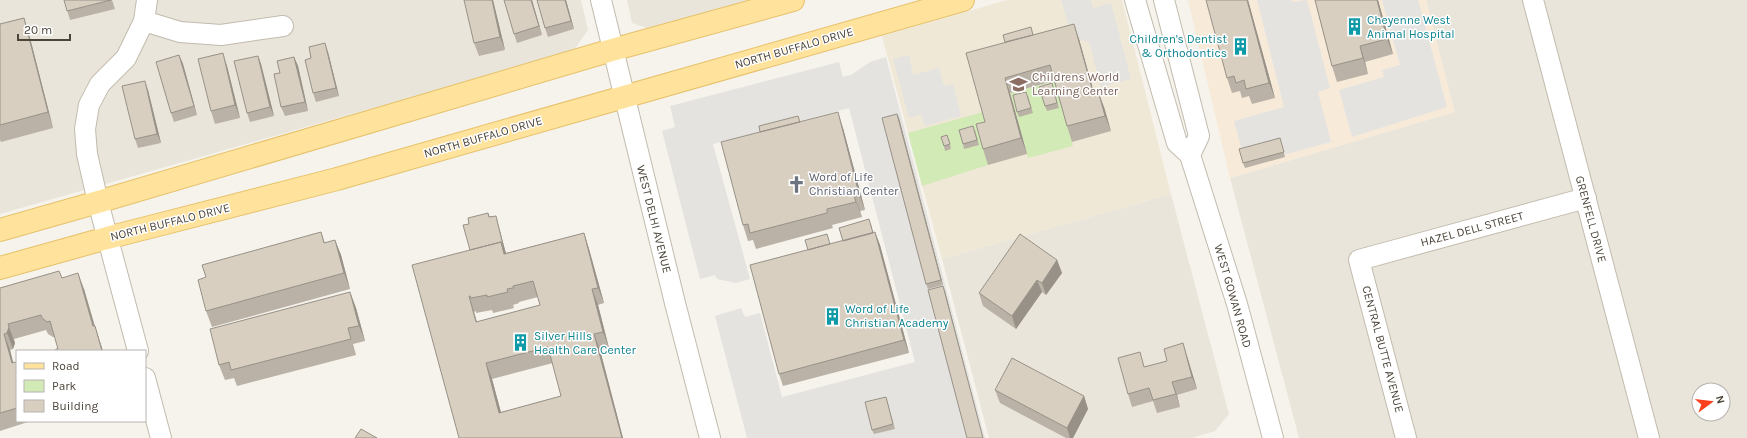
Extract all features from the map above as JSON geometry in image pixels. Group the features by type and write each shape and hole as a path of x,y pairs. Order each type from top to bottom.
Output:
{"main road":[{"path":"0,230 612,50 792,0"},
{"name":"NORTH BUFFALO DRIVE","path":"0,268 107,238 337,179 623,96 964,0"}],"street":[{"path":"138,350 98,202 87,154 85,129 89,105 100,84 126,58 144,21 147,0"},
{"name":"WEST DELHI AVENUE","path":"601,0 623,96 710,438"},
{"name":"WEST GOWAN ROAD","path":"1135,0 1177,143 1190,155 1237,304 1272,438"},
{"path":"1164,0 1199,136 1190,155"},
{"name":"GRENFELL DRIVE","path":"1533,0 1649,438"},
{"path":"144,21 180,32 221,34 283,26"},
{"name":"HAZEL DELL STREET","path":"1359,260 1586,198"},
{"name":"CENTRAL BUTTE AVENUE","path":"1359,260 1406,438"},
{"path":"146,382 161,438"}],"shaded area":[{"path":"0,0 581,0 588,30 573,51 0,214"},
{"path":"627,0 755,0 652,30 632,23"},
{"name":"Childrens World Learning Center","path":"1007,0 1122,0 1171,194 942,259 882,36"},
{"path":"1061,0 1091,0 1093,8 1111,3 1131,79 1101,87 1089,42 1079,39 1073,41"},
{"path":"1188,0 1426,0 1455,112 1230,178"},
{"path":"1257,0 1292,0 1292,2 1307,0 1330,88 1318,92 1331,142 1246,165 1234,121 1284,107"},
{"path":"1382,0 1418,0 1447,107 1352,137 1339,90 1384,77 1382,70 1400,65"},
{"path":"1426,0 1747,0 1747,438 1299,438 1230,178 1454,112"},
{"path":"909,55 913,75 939,68 944,86 953,84 961,116 925,126 921,114 909,118 893,59"},
{"path":"886,57 985,438 747,438 715,316 741,308 745,317 760,313 782,397 915,362 849,108 713,144 750,279 736,283 717,279 715,275 700,279 662,131 675,127 670,106 839,62 843,77 851,75 870,62"},
{"path":"1171,194 1229,414 1215,431 1192,438 989,438 942,259"}],"green space":[{"path":"1056,81 1073,146 1028,158 1010,93"},
{"path":"983,112 990,138 988,165 922,186 908,133"}],"building":[{"path":"64,0 111,0 67,11"},
{"path":"464,0 492,0 500,37 474,43"},
{"path":"504,0 531,0 539,26 514,34"},
{"path":"537,0 565,0 571,21 545,28"},
{"name":"Children's Dentist & Orthodontics","path":"1206,0 1247,0 1269,83 1246,89 1244,80 1236,83 1234,76 1227,78"},
{"name":"Cheyenne West Animal Hospital","path":"1315,0 1377,0 1387,39 1360,46 1363,58 1332,66"},
{"path":"24,18 48,112 0,125 0,24"},
{"path":"1074,24 1093,92 1098,91 1105,116 1067,126 1050,65 1005,78 1021,138 983,149 976,124 985,122 966,53"},
{"path":"1031,27 1033,35 1005,42 1003,35"},
{"path":"325,43 336,88 313,93 305,60 311,58 309,47"},
{"path":"223,53 235,105 211,111 198,59"},
{"path":"179,55 194,106 171,113 156,62"},
{"path":"258,56 270,107 247,113 234,61"},
{"path":"294,57 305,102 281,107 274,74 280,73 277,61"},
{"path":"145,81 157,134 135,139 122,86"},
{"path":"1052,83 1057,103 1045,106 1039,87"},
{"path":"1026,92 1031,108 1017,112 1013,95"},
{"name":"Word of Life Christian Center","path":"838,112 859,194 854,196 856,202 827,209 827,213 750,233 748,224 743,225 721,142"},
{"path":"897,114 941,280 926,284 882,118"},
{"path":"798,116 800,122 760,132 759,126"},
{"path":"973,126 977,140 963,144 959,130"},
{"path":"947,135 950,144 944,146 941,137"},
{"path":"1280,138 1284,152 1243,163 1239,149"},
{"path":"488,213 489,217 496,216 505,253 501,242 470,250 463,225 469,224 468,218"},
{"path":"869,219 873,233 843,241 839,228"},
{"path":"321,232 324,243 335,240 344,273 206,311 198,280 206,277 202,265"},
{"name":"Word of Life Christian Academy","path":"875,232 904,340 779,374 750,265"},
{"name":"Silver Hills Health Care Center","path":"584,233 598,288 592,289 603,332 594,334 622,438 459,438 412,265 501,242 504,254","holes":["533,281 540,305 476,322 469,296 471,298 487,295 487,297 508,292 507,289 513,288 513,286","548,347 561,396 499,413 486,363"]},
{"path":"827,234 830,244 808,250 805,240"},
{"path":"1020,234 1057,260 1042,283 1037,280 1012,316 979,293"},
{"path":"59,271 62,278 78,273 93,326 95,326 102,350 56,350 58,349 50,321 47,322 41,315 8,324 9,327 7,333 4,334 12,363 16,363 16,408 0,413 0,288"},
{"path":"943,286 983,438 967,438 928,290"},
{"path":"350,292 359,326 348,328 351,339 231,370 229,362 219,365 210,329"},
{"path":"1183,343 1192,377 1172,382 1176,394 1153,400 1149,388 1128,394 1118,358 1140,352 1144,367 1167,361 1164,349"},
{"path":"1012,358 1084,396 1067,428 995,390"},
{"path":"886,397 893,424 872,430 865,402"},
{"path":"361,429 377,438 355,438"}],"place":[{"name":"Cheyenne West Animal Hospital","path":"1354,27"},
{"name":"Children's Dentist & Orthodontics","path":"1240,46"},
{"name":"Childrens World Learning Center","path":"1019,84"},
{"name":"Word of Life Christian Center","path":"796,184"},
{"name":"Word of Life Christian Academy","path":"832,316"},
{"name":"Silver Hills Health Care Center","path":"521,343"}]}
